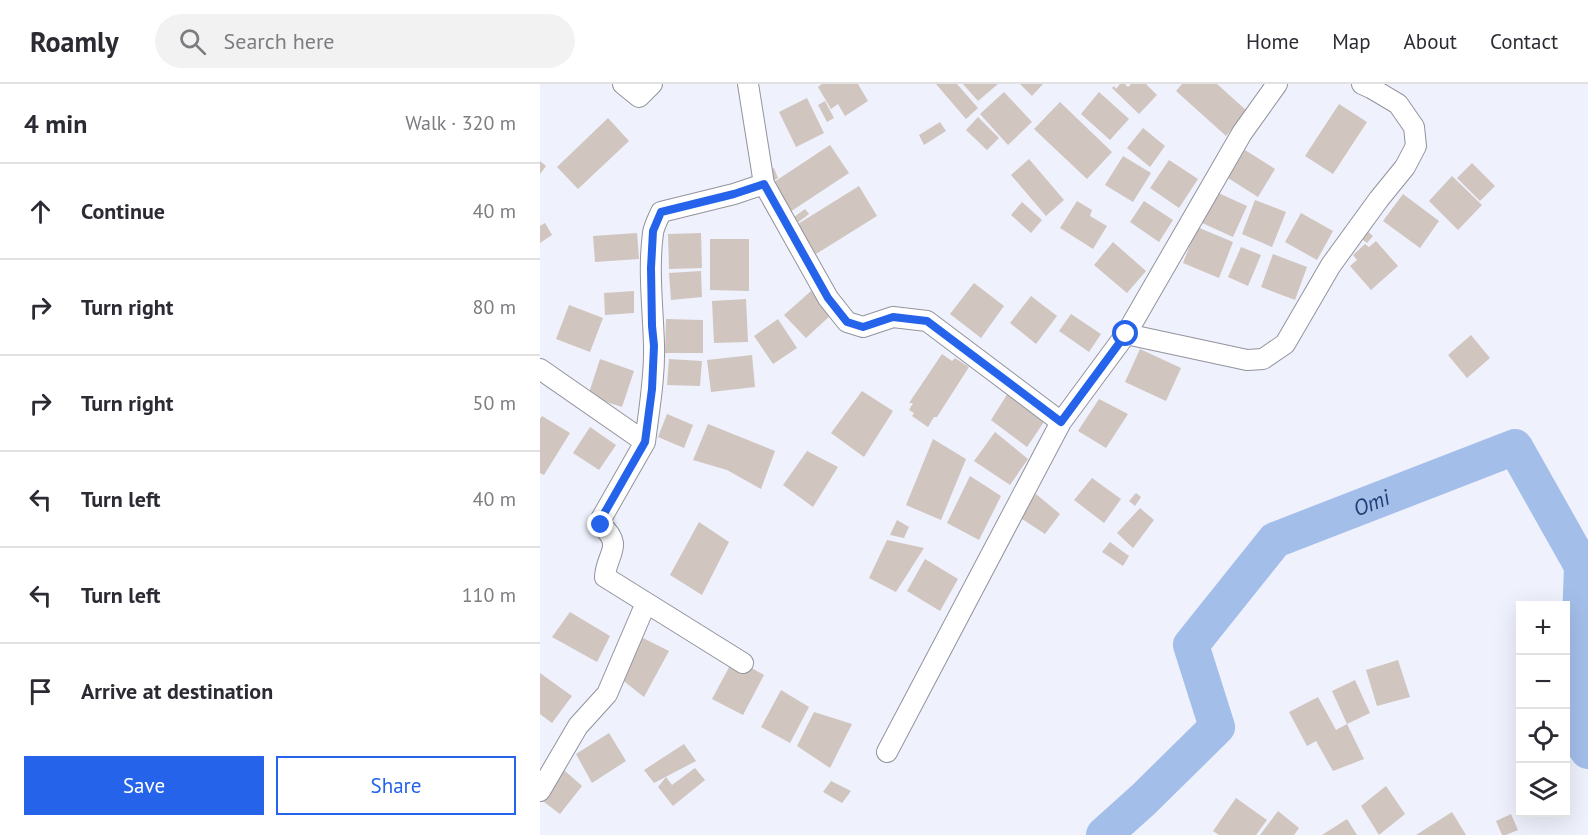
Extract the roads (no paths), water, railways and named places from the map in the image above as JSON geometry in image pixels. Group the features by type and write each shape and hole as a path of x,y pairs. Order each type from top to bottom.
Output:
{"street":[{"path":"622,84 639,97 652,84"},
{"path":"748,84 764,184 828,298 847,322 863,327 893,317 927,321 1061,422"},
{"path":"887,752 1061,422 1126,334 1242,133 1276,84"},
{"path":"1126,334 1246,360 1263,360 1285,344 1331,265 1405,167 1416,146 1414,127 1398,104 1362,84"},
{"path":"742,663 605,577 614,546 609,532 601,525 601,519 645,442 652,389 654,346 651,268 653,231 661,212 764,184"},
{"path":"540,369 645,442"},
{"path":"540,790 579,726 607,694 646,603"}],"waterway":[{"name":"Omi","path":"1104,835 1217,727 1191,645 1275,540 1515,447 1582,566 1576,735 1588,751"}]}
